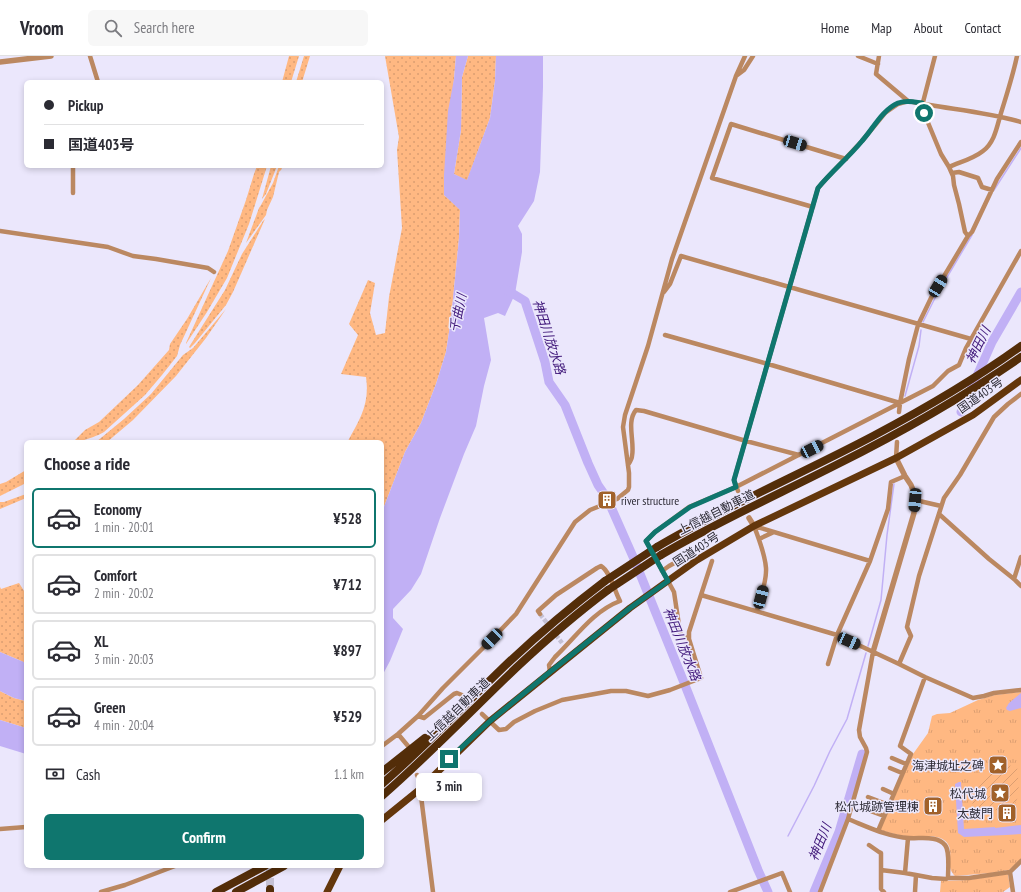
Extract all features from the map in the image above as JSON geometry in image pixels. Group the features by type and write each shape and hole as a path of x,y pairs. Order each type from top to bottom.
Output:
{"highway":[{"name":"上信越自動車道","path":"384,782 413,756 508,663 556,620 605,581 657,547 708,518 872,436 956,390 1021,346"},
{"name":"上信越自動車道","path":"384,794 419,763 539,646 608,590 661,555 713,526 876,444 954,401 1021,357"},
{"name":"国道403号","path":"384,818 419,790 490,721 630,608 697,560 754,526 896,458 973,415 1021,380"},
{"path":"384,770 426,737 508,663"},
{"path":"216,892 261,868"},
{"path":"236,892 280,868"},
{"path":"243,892 281,868"},
{"path":"327,892 339,868"}],"street":[{"path":"0,62 51,56"},
{"path":"90,56 97,80"},
{"path":"384,744 418,716 443,688 516,614 575,522 590,510 617,499 628,490 628,466 623,427 624,415 648,346 672,259 736,76 745,56"},
{"path":"736,76 744,70 753,56"},
{"path":"858,56 878,64"},
{"path":"880,56 876,74 908,101"},
{"path":"935,56 922,103 924,113 941,154 952,173 965,232 968,236"},
{"path":"949,167 974,157 988,147 998,126 1011,84 1017,56"},
{"path":"737,489 734,480 818,188 862,141 884,113 898,104 908,101 922,103 1000,116 1021,122"},
{"path":"813,206 712,178 731,124 846,159"},
{"path":"900,412 900,403 918,325 930,298 968,236 972,232 997,179 1021,142"},
{"path":"73,168 73,193"},
{"path":"952,173 959,172 978,178 982,186 992,190"},
{"path":"0,231 108,247 133,256 208,268 214,272"},
{"path":"689,639 682,636 680,632 674,592 665,583 662,571 646,541 655,532 690,507 737,489 799,455 933,386 948,372 959,365 966,348 1021,251"},
{"path":"662,295 670,284 681,256 971,340"},
{"path":"665,335 900,403"},
{"path":"899,664 911,636 907,626 919,576 944,498 960,475 994,417 1021,394"},
{"path":"628,466 632,457 632,421 633,414 636,410 799,455"},
{"path":"820,892 848,819 867,752 860,737 859,730 873,652 914,513 915,495 896,458 897,442"},
{"path":"828,664 837,635 870,561 888,510 891,482 905,476"},
{"path":"915,500 941,506"},
{"path":"939,514 1021,586"},
{"path":"749,518 754,526 763,552 766,568 765,582 757,611"},
{"path":"754,526 870,561"},
{"path":"758,539 774,532"},
{"path":"662,571 689,555 697,560"},
{"path":"1014,579 1021,557"},
{"path":"482,714 499,730 506,729 514,722 535,711 562,700 611,691 626,691 648,696 670,690 701,678 689,639 689,632 712,561"},
{"path":"540,614 538,611 556,595 601,566 605,568 615,593 620,601 600,612 564,645 549,665 550,672"},
{"path":"701,595 837,635 973,698 994,693 1021,690"},
{"path":"878,831 911,754 900,746 925,676"},
{"path":"418,716 424,718 454,694 457,693 462,695"},
{"path":"398,734 408,746"},
{"path":"892,758 906,764"},
{"path":"890,768 902,773"},
{"path":"417,775 421,783 419,790 434,892"},
{"path":"883,789 894,794"},
{"path":"868,797 889,805"},
{"path":"865,809 884,816"},
{"path":"848,819 886,834 908,838 935,839 942,841 947,850 948,878"},
{"path":"0,828 24,827"},
{"path":"905,873 908,838"},
{"path":"869,845 880,853 881,889 884,892"},
{"path":"881,870 932,878 969,878 1010,872 1021,861"},
{"path":"102,892 171,868"},
{"path":"1010,872 1013,892"},
{"path":"730,892 782,873 790,892"},
{"path":"915,892 916,875"}],"green space":[{"path":"289,56 299,56 292,80 283,80"},
{"path":"304,56 310,56 303,80 297,80"},
{"path":"385,56 456,56 444,195 460,209 459,238 451,319 446,352 421,423 405,452 384,507 384,440 349,440 363,411 367,395 366,377 341,374 358,335 349,324 368,280 375,283 370,313 376,335 385,333 389,297 402,228 397,150 399,137"},
{"path":"468,56 496,56 495,81 490,118 467,181 454,174 461,130 462,77"},
{"path":"256,168 266,168 249,224 227,278 186,344 228,251"},
{"path":"270,168 276,168 266,194 262,199"},
{"path":"278,168 282,168 279,172 273,197 266,215 246,243 259,208 273,183"},
{"path":"265,219 226,305 190,348 189,347 225,290 242,254"},
{"path":"211,278 180,345 177,356 162,375 145,395 104,432 83,440 75,440 85,430 99,422 138,385 169,350 170,344 187,319"},
{"path":"226,309 206,338 176,376 133,420 109,440 98,440 151,394 183,355 193,348"},
{"path":"24,471 24,484 0,496 0,484"},
{"path":"24,495 24,499 0,509 0,502"},
{"path":"19,583 24,591 24,662 0,652 0,587 1,589"},
{"path":"0,691 14,698 24,700 24,727 0,720"},
{"path":"1021,692 1021,859 1009,870 955,876 950,869 950,850 946,841 941,838 929,836 905,836 880,830 913,754 928,733 932,716 950,713 978,700 995,695"},
{"path":"1014,765 1017,766 1019,786 1015,803 1000,805 998,810 973,812 972,793 988,770"},
{"path":"1008,874 1010,887 1003,892 940,892 941,881 968,880"}],"water":[{"name":"千曲川","path":"456,56 468,56 462,77 461,130 454,174 467,180 490,118 495,81 496,56 543,56 540,172 534,201 518,226 522,234 522,252 515,294 505,316 498,313 484,318 491,360 476,426 440,518 421,574 411,590 393,609 393,618 403,629 384,672 384,507 405,452 421,423 436,384 446,352 451,319 459,238 460,210 444,195 444,175 448,111 454,79"},
{"path":"0,652 24,662 24,700 14,698 0,691"},
{"path":"1021,693 1021,708 1010,711 1007,710 1006,708 1009,703"},
{"path":"0,720 24,727 24,753 0,746"},
{"path":"961,782 964,829 1021,825 1021,834 964,837 958,833 955,784"}],"waterway":[{"path":"994,190 1021,148"},
{"path":"923,322 937,294 972,235"},
{"name":"神田川放水路","path":"505,289 525,301 545,362 549,382 565,405 588,463 598,485 607,498 634,559 768,892"},
{"name":"神田川","path":"961,412 992,342 1021,292"},
{"path":"905,396 919,346 921,330"},
{"path":"868,646 881,600 887,535 894,484"},
{"path":"788,836 847,719 866,653"},
{"name":"神田川","path":"814,892 839,832 862,754"},
{"name":"神田川放水路","path":"758,870 760,866"}],"tunnel":[{"path":"540,614 562,643"},
{"path":"270,868 270,889"}],"place":[{"name":"river structure","path":"607,500"},
{"name":"海津城址之碑","path":"998,765"},
{"name":"松代城","path":"1000,793"},
{"name":"松代城跡管理棟","path":"933,806"},
{"name":"太鼓門","path":"1007,813"}],"route":[{"path":"449,759 490,721 550,672 630,608 668,581 646,541 655,532 690,507 736,487 734,480 818,188 862,141 884,113 891,108 908,101 916,102 922,103 924,113"}]}
